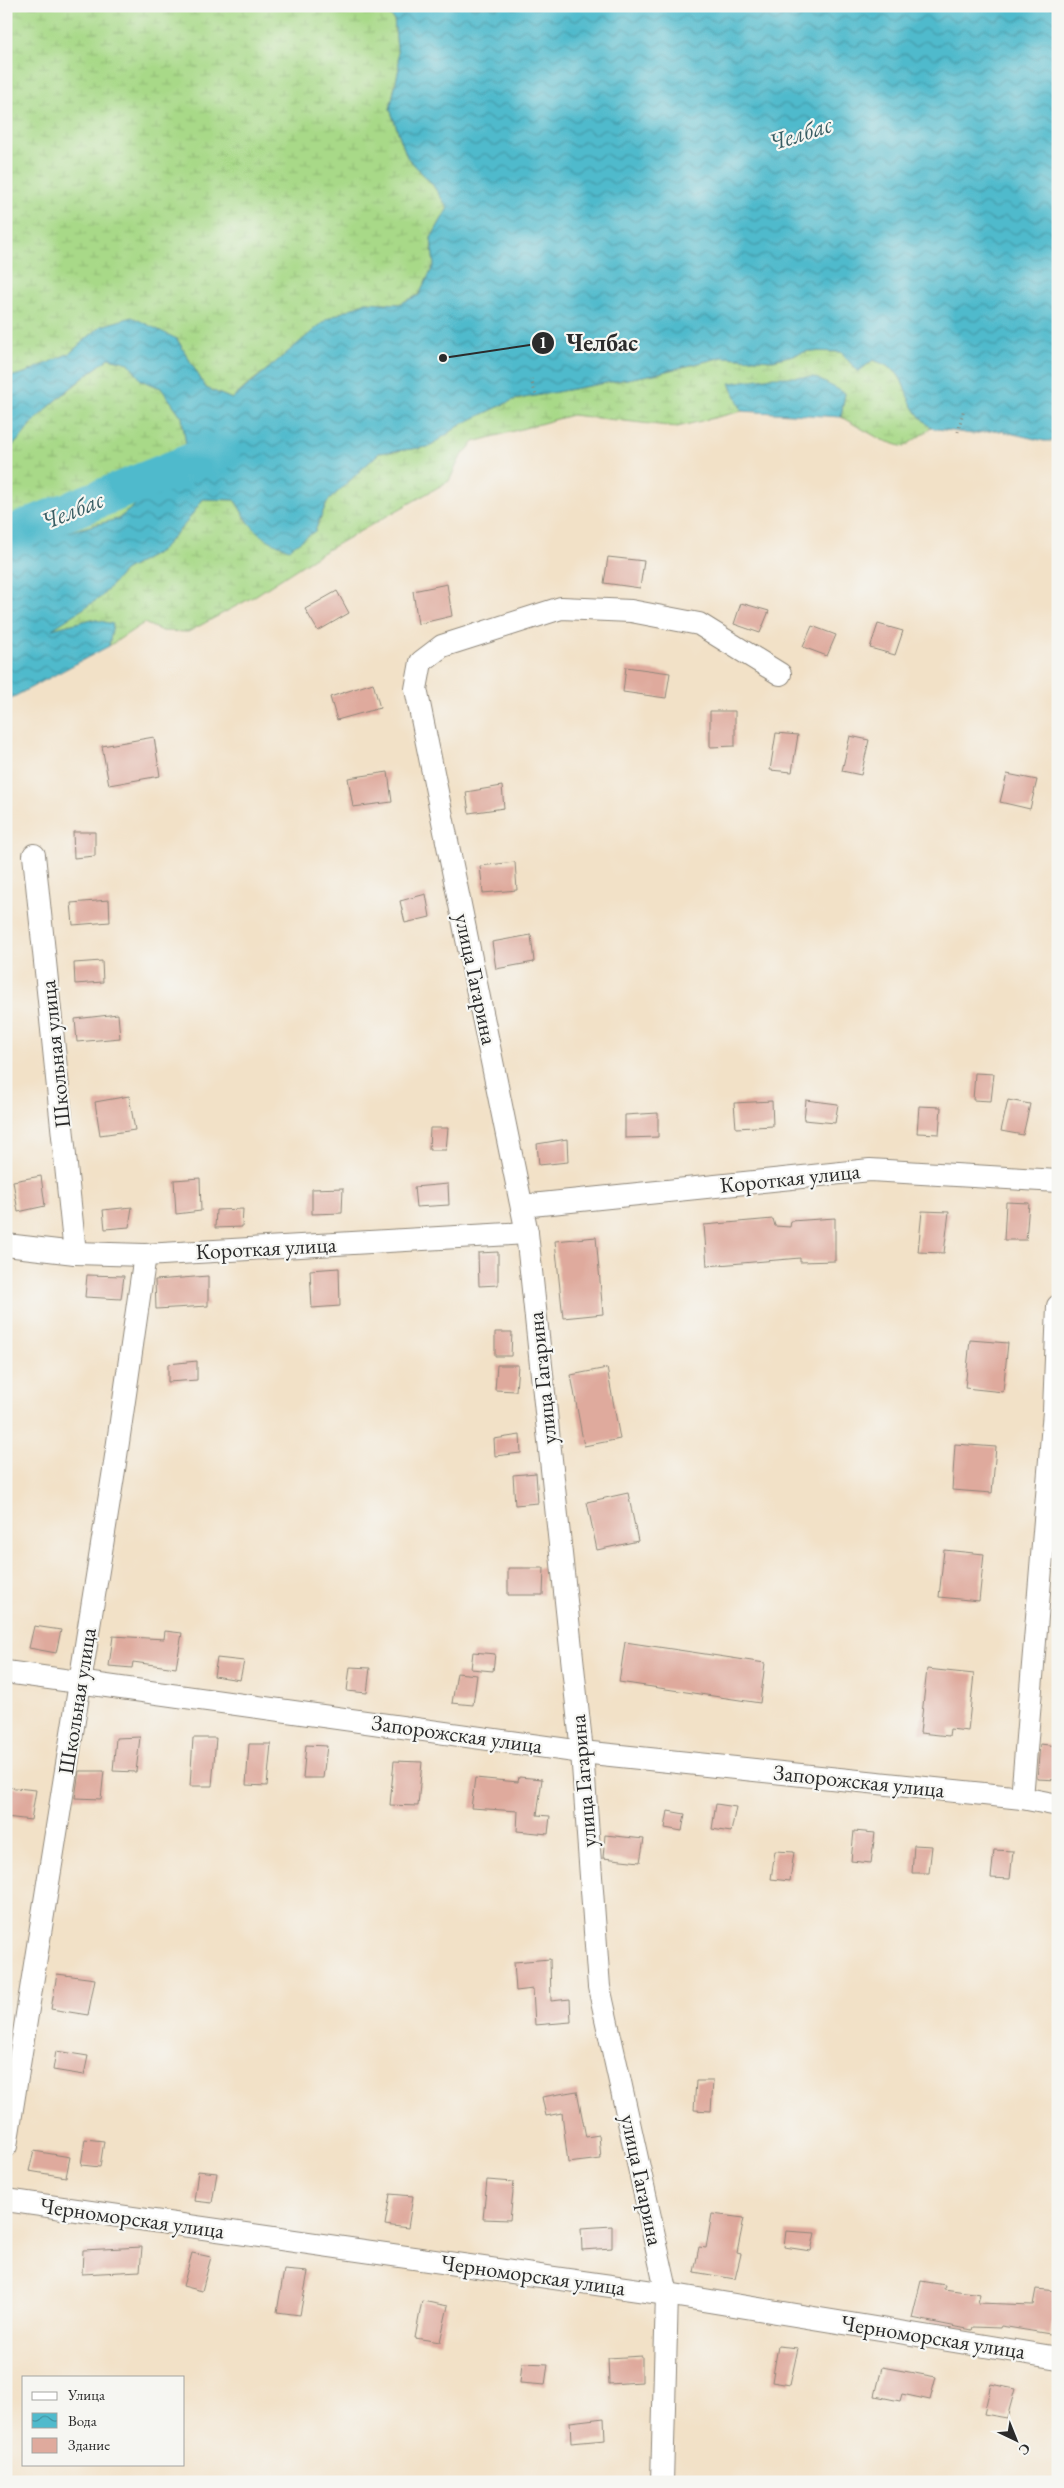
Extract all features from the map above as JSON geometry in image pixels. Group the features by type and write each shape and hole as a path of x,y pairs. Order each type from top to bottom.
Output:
{"street":[{"name":"улица Гагарина","path":"662,2482 667,2294 600,1987 582,1752 527,1233 416,689 421,662 442,646 561,608 631,611 699,624 780,674"},
{"name":"Школьная улица","path":"34,855 75,1253"},
{"name":"Короткая улица","path":"522,1206 870,1170 1058,1181"},
{"name":"Короткая улица","path":"6,1245 75,1253 145,1255 527,1233"},
{"name":"Школьная улица","path":"6,2146 116,1460 145,1255"},
{"path":"1022,1798 1056,1412 1058,1306"},
{"name":"Запорожская улица","path":"6,1672 582,1752 1022,1798 1058,1805"},
{"name":"Черноморская улица","path":"6,2200 667,2294 1058,2358"}],"path":[{"path":"531,379 536,396"},
{"path":"958,432 964,408"}],"green space":[{"path":"6,6 379,6 394,19 399,68 390,109 407,157 432,184 448,208 431,238 434,265 419,295 399,304 366,302 281,359 232,399 206,388 177,339 101,326 70,353 25,373 6,378"},
{"path":"809,351 841,352 858,372 873,360 892,370 902,381 915,410 931,428 904,447 882,440 841,417 845,393 731,383 742,411 677,427 572,415 474,442 460,458 449,481 318,555 253,597 188,632 162,631 144,623 109,646 112,624 92,619 50,630 101,597 124,571 160,551 186,523 203,499 235,500 247,521 315,531 327,502 379,453 428,447 462,424 513,400 654,374 723,357 773,360"},
{"path":"109,358 130,363 141,380 161,388 182,417 187,453 168,479 118,519 28,542 6,553 6,449 19,440 36,419 54,403"}],"water":[{"path":"379,6 1058,6 1058,441 1044,441 996,430 972,434 931,428 915,410 898,375 873,360 858,372 841,352 809,351 773,360 723,357 654,374 513,400 462,424 428,447 379,453 327,502 315,531 289,549 270,541 256,531 235,500 203,499 186,523 160,551 124,571 101,597 52,629 92,619 113,624 109,646 6,701 6,553 28,542 118,519 168,479 187,453 182,417 161,388 141,380 129,363 109,358 53,403 36,419 19,440 6,449 6,378 25,373 70,353 101,326 132,317 177,339 206,388 232,399 327,319 366,302 399,304 419,295 434,265 431,238 448,208 432,184 407,157 390,109 399,68 394,19"},
{"path":"773,377 814,377 845,393 841,417 742,411 730,383"}],"building":[{"path":"608,557 644,561 640,588 604,583"},
{"path":"447,584 452,616 418,624 413,591"},
{"path":"337,591 349,613 318,631 305,609"},
{"path":"741,603 769,611 760,633 734,624"},
{"path":"878,624 903,631 895,655 870,648"},
{"path":"812,626 836,635 827,656 803,647"},
{"path":"626,667 670,673 666,698 623,692"},
{"path":"373,683 380,708 337,720 330,697"},
{"path":"710,711 735,711 735,746 710,747"},
{"path":"776,733 798,735 792,772 770,770"},
{"path":"850,736 869,740 861,775 842,771"},
{"path":"154,737 160,776 109,785 102,746"},
{"path":"388,772 392,802 353,807 348,778"},
{"path":"1007,774 1037,780 1030,809 1000,802"},
{"path":"502,786 504,808 469,813 466,792"},
{"path":"73,832 95,832 95,856 74,858"},
{"path":"515,862 517,890 483,893 480,866"},
{"path":"426,894 430,917 405,923 400,901"},
{"path":"109,900 110,922 73,925 71,903"},
{"path":"531,935 534,962 496,969 492,942"},
{"path":"102,961 103,982 75,984 74,963"},
{"path":"118,1014 120,1038 77,1042 75,1019"},
{"path":"975,1073 994,1074 991,1101 973,1100"},
{"path":"129,1096 135,1130 100,1135 95,1102"},
{"path":"806,1100 838,1104 835,1123 804,1120"},
{"path":"1008,1100 1030,1104 1023,1135 1001,1131"},
{"path":"772,1101 773,1126 736,1128 734,1103"},
{"path":"919,1106 941,1107 939,1134 917,1133"},
{"path":"658,1113 658,1137 625,1138 625,1115"},
{"path":"430,1128 448,1128 446,1150 429,1150"},
{"path":"567,1139 568,1162 539,1165 537,1144"},
{"path":"41,1176 45,1206 18,1212 13,1181"},
{"path":"200,1178 201,1211 176,1214 174,1180"},
{"path":"448,1184 449,1205 416,1207 414,1187"},
{"path":"343,1188 342,1213 312,1214 312,1189"},
{"path":"1006,1202 1029,1203 1026,1240 1004,1240"},
{"path":"132,1207 129,1227 105,1229 103,1210"},
{"path":"243,1209 242,1227 215,1228 216,1210"},
{"path":"922,1211 949,1212 944,1253 918,1252"},
{"path":"835,1218 835,1261 800,1262 800,1258 707,1266 704,1225 773,1219 775,1226 790,1227 791,1221"},
{"path":"596,1237 603,1314 563,1318 555,1241"},
{"path":"498,1252 498,1285 479,1286 478,1253"},
{"path":"339,1268 340,1306 312,1308 310,1270"},
{"path":"87,1275 124,1276 121,1299 85,1297"},
{"path":"208,1276 208,1306 156,1309 155,1280"},
{"path":"495,1332 512,1332 511,1356 495,1356"},
{"path":"970,1340 1008,1343 1003,1392 965,1388"},
{"path":"197,1361 197,1380 168,1382 168,1364"},
{"path":"497,1365 518,1365 516,1391 495,1390"},
{"path":"607,1368 620,1439 584,1446 571,1375"},
{"path":"520,1435 521,1453 495,1456 494,1439"},
{"path":"955,1444 996,1447 992,1493 952,1490"},
{"path":"536,1473 538,1503 515,1505 513,1475"},
{"path":"628,1493 638,1541 597,1550 587,1502"},
{"path":"944,1550 984,1554 979,1601 939,1597"},
{"path":"508,1568 544,1568 543,1595 508,1595"},
{"path":"34,1626 61,1630 56,1653 29,1648"},
{"path":"165,1631 182,1633 176,1668 133,1662 132,1668 109,1666 113,1636 164,1639"},
{"path":"625,1642 765,1663 760,1703 619,1682"},
{"path":"473,1652 495,1654 493,1671 471,1669"},
{"path":"217,1658 244,1661 240,1680 214,1676"},
{"path":"350,1667 370,1668 367,1693 347,1691"},
{"path":"927,1669 974,1674 968,1731 950,1729 949,1736 920,1733"},
{"path":"457,1673 477,1675 473,1705 452,1703"},
{"path":"140,1737 136,1772 113,1771 116,1738"},
{"path":"193,1738 216,1738 212,1786 190,1786"},
{"path":"249,1744 271,1744 267,1786 246,1785"},
{"path":"1040,1744 1058,1746 1058,1780 1037,1779"},
{"path":"306,1745 327,1746 323,1778 303,1778"},
{"path":"394,1761 422,1762 418,1806 390,1805"},
{"path":"79,1771 104,1771 101,1799 75,1798"},
{"path":"519,1777 542,1779 537,1815 550,1816 548,1834 517,1831 518,1811 471,1808 475,1778 518,1782"},
{"path":"6,1787 36,1790 31,1820 6,1817"},
{"path":"716,1804 736,1807 731,1832 712,1829"},
{"path":"668,1811 685,1814 682,1831 665,1828"},
{"path":"854,1831 875,1833 871,1863 851,1861"},
{"path":"605,1835 644,1839 640,1862 603,1858"},
{"path":"914,1845 932,1846 929,1873 912,1873"},
{"path":"994,1850 1013,1851 1010,1879 991,1878"},
{"path":"775,1851 794,1852 790,1881 771,1879"},
{"path":"550,1959 551,2001 570,1999 571,2022 535,2025 533,1989 516,1991 514,1962"},
{"path":"57,1974 95,1979 88,2015 51,2009"},
{"path":"56,2051 88,2056 84,2075 53,2070"},
{"path":"696,2081 713,2081 711,2111 694,2110"},
{"path":"577,2091 586,2137 599,2135 601,2159 568,2163 562,2113 546,2116 542,2097"},
{"path":"85,2139 104,2141 100,2167 81,2165"},
{"path":"34,2151 70,2157 66,2177 29,2171"},
{"path":"198,2171 217,2173 212,2203 194,2201"},
{"path":"487,2180 514,2182 510,2220 483,2219"},
{"path":"390,2194 413,2196 408,2228 385,2225"},
{"path":"712,2214 744,2218 737,2253 741,2254 735,2279 694,2272 699,2247 706,2248"},
{"path":"612,2226 612,2248 582,2250 581,2228"},
{"path":"786,2231 815,2233 811,2251 784,2247"},
{"path":"142,2247 140,2271 82,2274 83,2250"},
{"path":"192,2253 211,2257 202,2291 183,2286"},
{"path":"284,2270 308,2272 300,2315 277,2312"},
{"path":"921,2281 945,2285 944,2289 980,2294 978,2303 1033,2305 1036,2289 1058,2291 1050,2334 1001,2326 1000,2328 973,2327 972,2330 912,2318"},
{"path":"422,2301 448,2306 440,2342 415,2338"},
{"path":"778,2346 798,2348 790,2385 772,2382"},
{"path":"642,2356 642,2382 609,2384 608,2358"},
{"path":"522,2363 548,2364 545,2385 520,2383"},
{"path":"882,2367 936,2377 930,2400 902,2394 900,2401 875,2396"},
{"path":"991,2384 1015,2389 1007,2418 984,2414"},
{"path":"604,2418 605,2440 571,2443 570,2422"}],"waterway":[{"name":"Челбас","path":"6,536 222,450"}],"place":[{"name":"Челбас","path":"443,358"}]}
